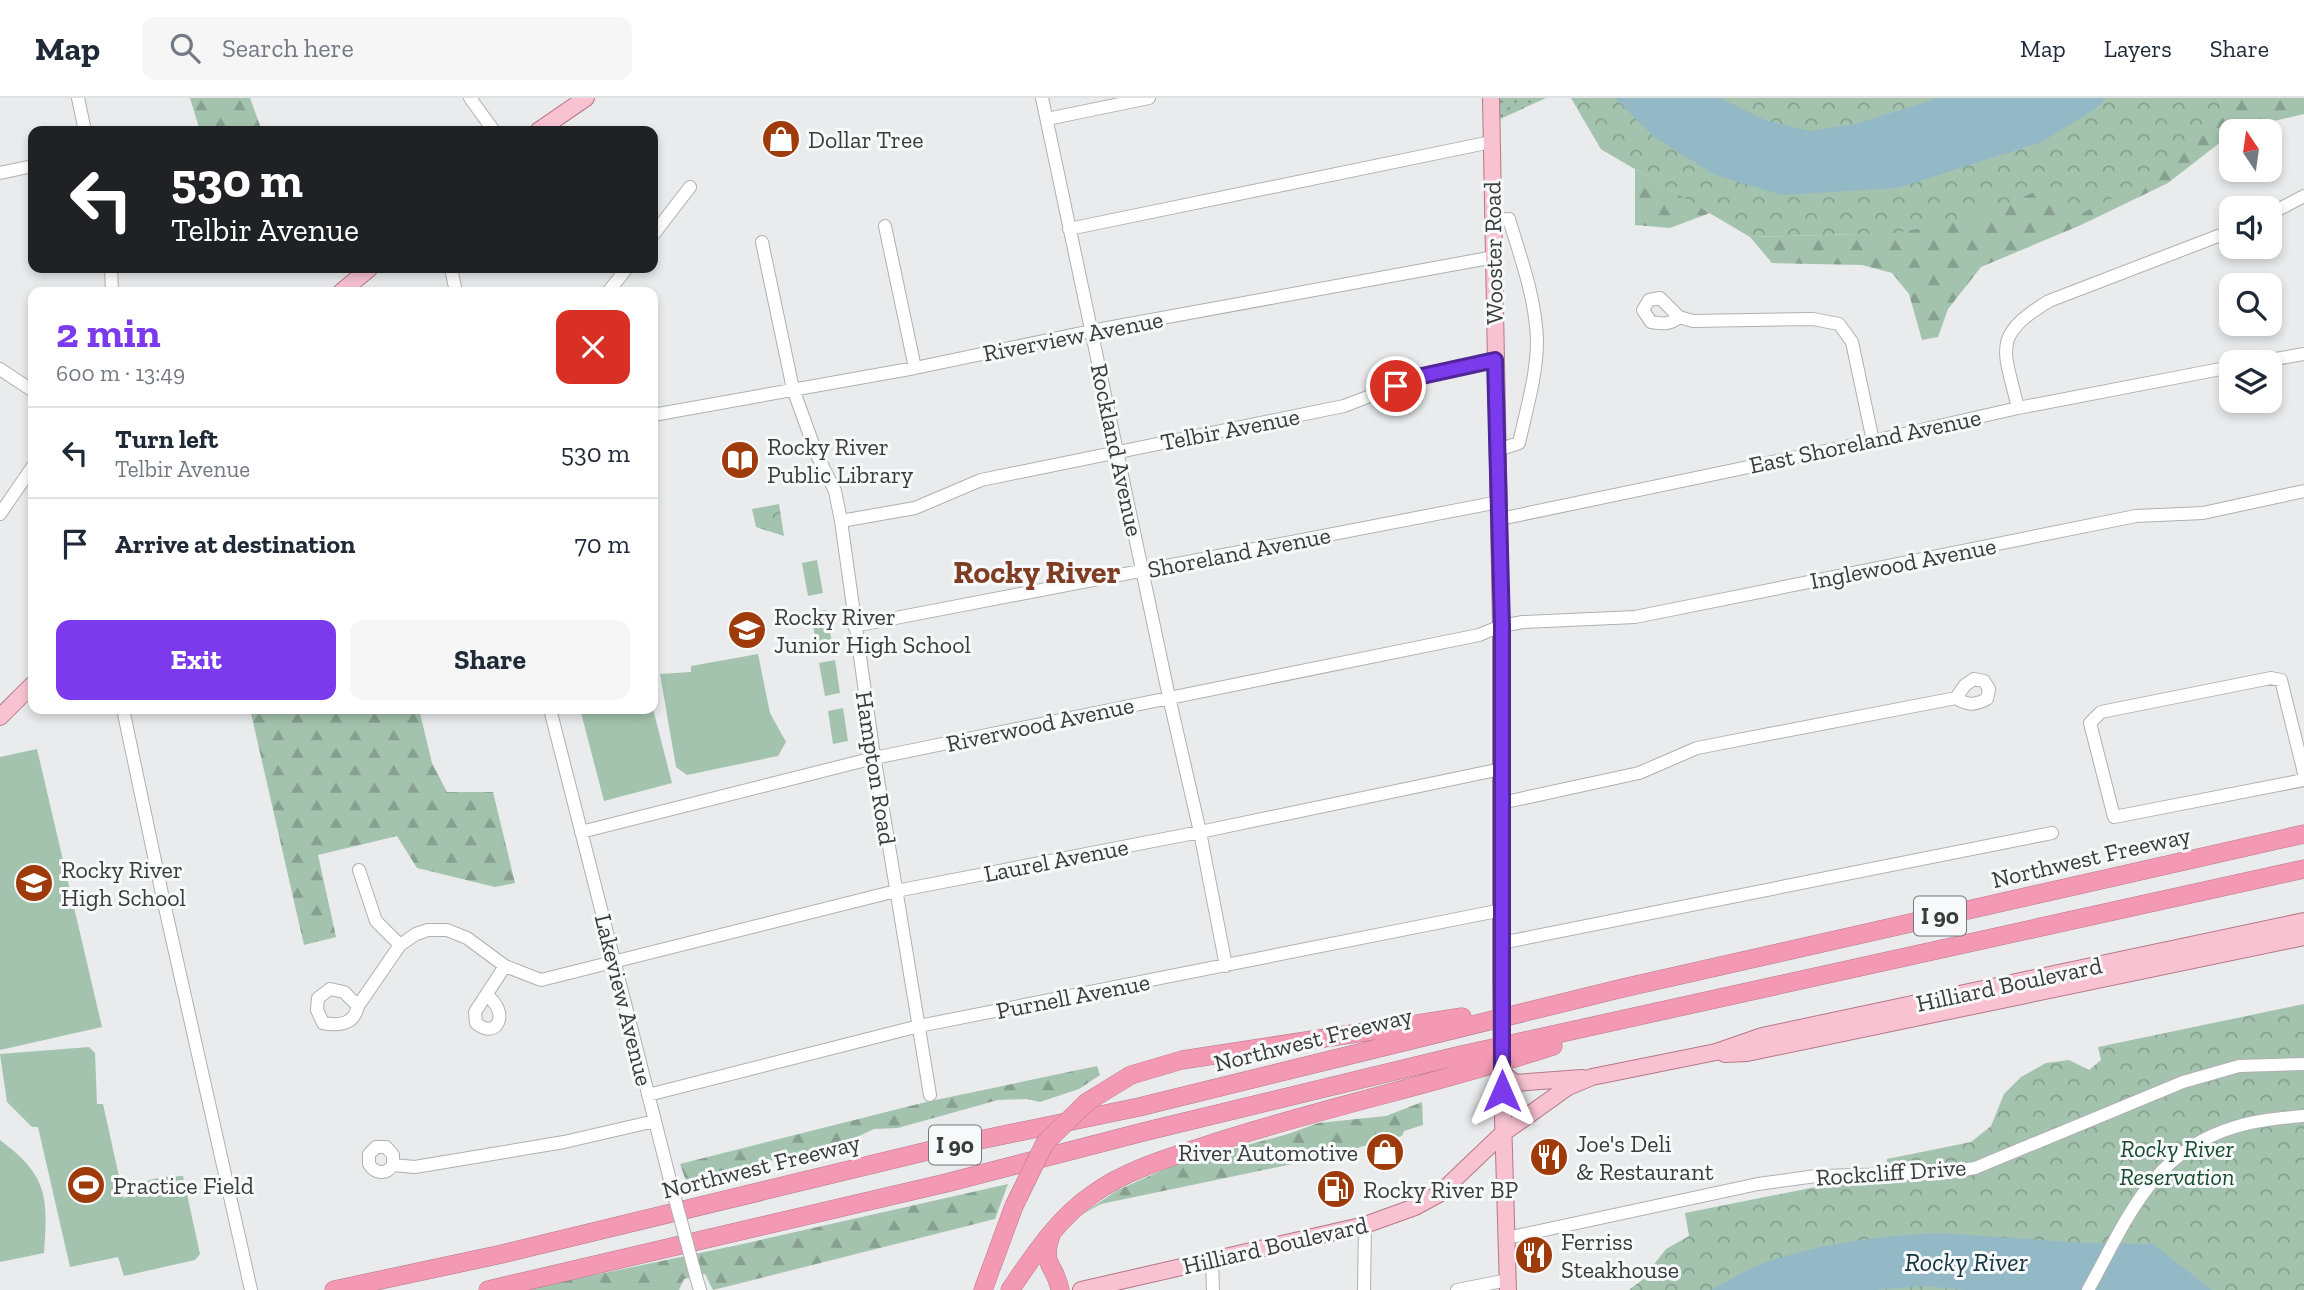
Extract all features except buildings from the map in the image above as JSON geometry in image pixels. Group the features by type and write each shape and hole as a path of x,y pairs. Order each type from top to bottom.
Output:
{"highway":[{"name":"Northwest Freeway","path":"334,1290 502,1254 936,1149 1139,1107 1576,999 2304,834"},
{"name":"Northwest Freeway","path":"488,1290 946,1183 1457,1056 2304,869"},
{"path":"984,1290 1014,1206 1045,1143 1087,1102 1131,1075 1182,1060 1576,999"},
{"path":"1010,1290 1056,1227 1093,1194 1135,1169 1264,1127 1481,1070 1639,1017"},
{"path":"1056,1227 1050,1237 1046,1255 1050,1268 1059,1279 1060,1290"}],"main road":[{"path":"545,126 586,98"},
{"name":"Wooster Road","path":"1491,98 1502,626 1502,981 1507,1080 1502,1134 1508,1285"},
{"path":"347,287 364,273"},
{"path":"0,717 28,689"},
{"name":"Hilliard Boulevard","path":"1081,1290 1365,1226 1415,1207 1439,1194 1502,1134 1568,1087 1592,1077 1716,1052 1762,1036 2304,921"},
{"name":"Hilliard Boulevard","path":"1716,1052 1747,1053 2304,937"},
{"path":"1507,1080 1592,1077"}],"street":[{"path":"78,98 84,126"},
{"path":"470,98 490,126"},
{"name":"Rockland Avenue","path":"1042,98 1200,832 1226,966"},
{"path":"1047,119 1149,98"},
{"path":"1069,229 1491,142"},
{"path":"0,173 28,167"},
{"path":"658,229 690,187"},
{"path":"2282,208 2304,196"},
{"path":"1493,220 1509,219 1531,292 1537,342 1519,443 1497,450"},
{"path":"886,226 915,368"},
{"path":"2018,408 2005,353 2010,332 2024,317 2049,301 2219,236"},
{"name":"Hampton Road","path":"762,242 793,389 817,455 835,491 841,521 874,758 930,1095"},
{"name":"Riverview Avenue","path":"658,414 915,368 1091,331 1494,257"},
{"path":"612,287 623,273"},
{"path":"1679,317 1693,321 1813,319 1839,324 1852,342 1873,441"},
{"path":"2282,358 2304,354"},
{"name":"Telbir Avenue","path":"841,521 915,508 981,480 1344,406 1422,376 1495,360"},
{"path":"0,369 28,388"},
{"name":"East Shoreland Avenue","path":"1499,510 1873,441 2018,408 2219,369"},
{"path":"0,514 28,474"},
{"name":"Inglewood Avenue","path":"1502,626 1523,622 1635,617 2136,516 2203,513 2304,491"},
{"name":"Shoreland Avenue","path":"854,626 1143,571 1499,510"},
{"name":"Riverwood Avenue","path":"581,832 874,758 1479,635 1502,626"},
{"path":"2304,773 2281,680 2271,678 2101,712 2090,723 2114,817 2304,780"},
{"path":"1501,803 1639,773 1697,748 1956,698"},
{"path":"124,714 250,1285"},
{"name":"Lakeview Avenue","path":"551,714 654,1121 700,1290"},
{"name":"Laurel Avenue","path":"400,945 416,934 428,930 447,930 467,938 505,966 541,979 896,891 1200,832 1501,769"},
{"path":"1502,943 2052,833"},
{"path":"358,1006 400,945 376,921 359,870"},
{"name":"Purnell Avenue","path":"648,1095 919,1026 1502,909"},
{"path":"486,995 505,966"},
{"name":"Rockcliff Drive","path":"1507,1238 1758,1184 1821,1176 1946,1173 1975,1168 2183,1082 2239,1066 2304,1064"},
{"path":"2088,1290 2154,1177 2173,1160 2194,1145 2233,1128 2304,1116"},
{"path":"393,1165 415,1167 564,1142 654,1121"},
{"path":"1364,1290 1365,1226"},
{"path":"1212,1261 1213,1290"},
{"path":"1457,1290 1508,1285"}],"green space":[{"path":"190,98 250,98 260,126 198,126"},
{"path":"1496,98 1546,98 1496,121"},
{"path":"1571,98 2240,98 2133,188 2072,218 2042,189 1967,220 1895,233 1750,237 1601,149"},
{"path":"2105,98 2304,98 2304,114 2282,119 2219,119 2219,143 2168,183 2081,225 1981,267 1948,309 1938,337 1922,340 1909,294 1892,273 1862,265 1772,263 1750,237 1858,234"},
{"path":"1580,113 1605,141 1635,169 1601,149"},
{"path":"1635,169 1710,213 1670,228 1635,225"},
{"path":"779,504 784,536 756,527 752,509"},
{"path":"817,560 823,593 808,596 802,563"},
{"path":"826,610 832,643 816,645 811,612"},
{"path":"758,654 770,713 786,742 778,756 687,775 676,767 660,674 691,672 691,666"},
{"path":"835,660 840,693 825,696 819,663"},
{"path":"843,708 848,741 833,744 828,711"},
{"path":"251,714 420,714 432,763 447,792 493,792 515,883 495,887 417,868 397,836 318,855 336,937 304,945"},
{"path":"581,714 654,714 672,783 604,801"},
{"path":"37,749 102,1027 0,1050 0,757"},
{"name":"Rocky River Reservation","path":"2304,1004 2304,1290 1629,1290 1642,1280 1666,1249 1689,1236 1685,1213 1841,1182 1886,1180 1887,1159 1971,1142 1991,1126 2004,1094 2021,1077 2046,1063 2069,1060 2089,1070 2101,1060 2098,1047"},
{"path":"89,1047 95,1053 97,1104 103,1104 124,1199 130,1192 150,1180 183,1176 200,1254 195,1260 124,1276 118,1257 70,1267 38,1127 32,1127 7,1102 0,1054"},
{"path":"1097,1066 1100,1075 1079,1089 1040,1102 1027,1099 998,1100 898,1128 874,1129 842,1144 700,1181 686,1181 680,1164 926,1102"},
{"path":"1422,1102 1423,1125 1404,1131 1402,1136 1308,1158 1297,1163 1101,1204 1079,1216 1118,1190 1174,1165 1288,1134 1318,1123 1386,1116"},
{"path":"0,1140 28,1165 36,1177 46,1216 44,1253 0,1262"},
{"path":"1008,1184 995,1219 713,1290 705,1274 684,1279 679,1290 523,1290 738,1245"}],"water":[{"path":"1615,98 1720,98 1765,120 1809,131 1856,124 1938,98 2105,98 2099,106 2042,142 1898,188 1782,195 1715,175 1654,137"},
{"name":"Rocky River","path":"1939,1233 2085,1243 2153,1244 2212,1290 1964,1290 1926,1286 1873,1290 1711,1290 1764,1263 1807,1250 1894,1236"}],"place":[{"name":"Dollar Tree","path":"781,139"},
{"name":"Rocky River Public Library","path":"740,460"},
{"name":"Rocky River Junior High School","path":"747,630"},
{"name":"Rocky River High School","path":"34,883"},
{"name":"River Automotive","path":"1385,1152"},
{"name":"Joe's Deli & Restaurant","path":"1549,1157"},
{"name":"Practice Field","path":"86,1185"},
{"name":"Rocky River BP","path":"1336,1189"},
{"name":"Ferriss Steakhouse","path":"1534,1255"}],"district":[{"name":"Rocky River","path":"1037,572"}],"route":[{"path":"1396,386 1422,376 1495,360 1502,626 1502,1091"}]}
